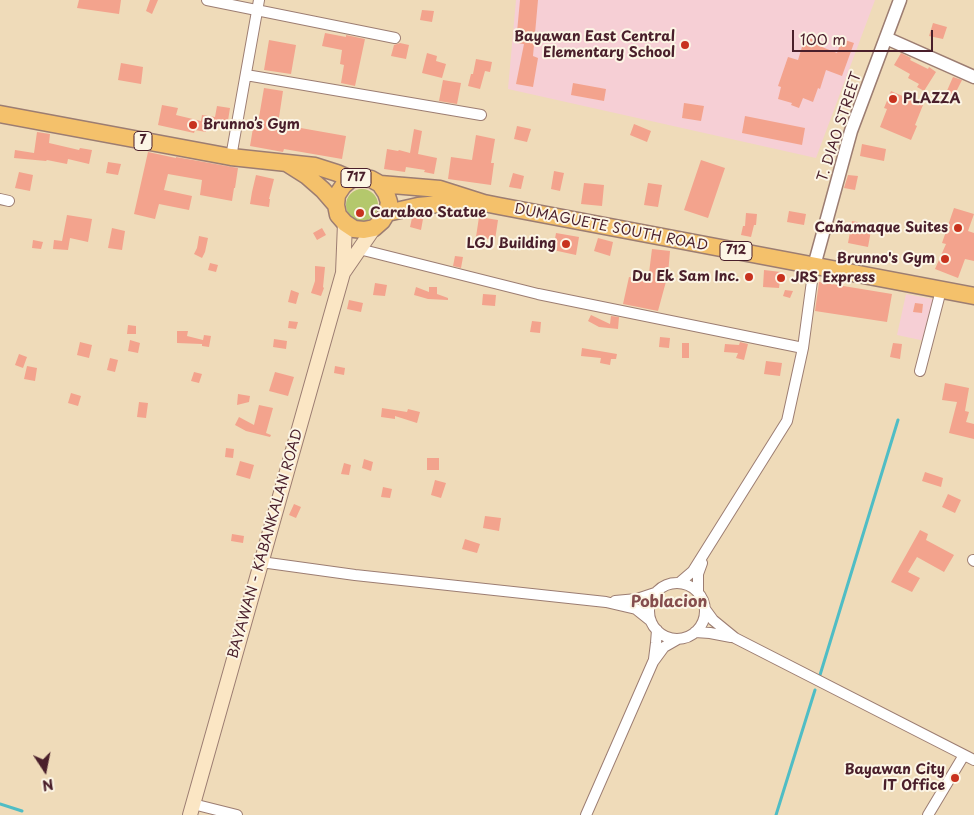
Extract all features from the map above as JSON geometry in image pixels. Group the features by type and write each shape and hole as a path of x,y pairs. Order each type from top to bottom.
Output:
{"highway":[{"name":"7","path":"0,114 231,157 315,166 337,172 351,179"},
{"name":"7","path":"286,163 307,176 336,205"},
{"name":"717","path":"345,223 338,215 337,195 351,179 371,179 380,184 386,192 389,202 387,212 382,221 374,228"},
{"name":"DUMAGUETE SOUTH ROAD","path":"380,184 440,189 484,203 974,296"},
{"name":"DUMAGUETE SOUTH ROAD","path":"387,212 439,204 484,203"},
{"path":"345,223 354,229 374,228"}],"main road":[{"name":"BAYAWAN - KABANKALAN ROAD","path":"191,809 343,273 345,223"},
{"name":"BAYAWAN - KABANKALAN ROAD","path":"343,273 374,228"}],"street":[{"path":"207,0 258,5 395,38"},
{"name":"T. DIAO STREET","path":"814,266 851,132 900,0"},
{"path":"231,157 258,5"},
{"path":"886,38 974,77"},
{"path":"246,75 482,115"},
{"path":"359,250 538,294 804,348"},
{"path":"680,583 693,571 705,553 787,421 804,348 814,266"},
{"path":"920,371 941,290"},
{"path":"698,591 698,574 705,553"},
{"path":"261,562 355,575 606,602 636,609 651,621"},
{"path":"606,602 637,600 655,593 666,585 680,583 691,586 702,597 705,609 713,620 734,638 974,760"},
{"path":"655,593 650,605 649,616 657,630 666,637 684,638 695,632 703,622 705,609"},
{"path":"653,662 657,630"},
{"path":"695,632 734,638"},
{"path":"586,815 653,662 664,647 678,639"},
{"path":"928,815 964,755"},
{"path":"191,809 237,815"}],"shaded area":[{"name":"Bayawan East Central Elementary School","path":"516,0 875,0 816,158 508,89"},
{"path":"906,294 933,299 925,341 897,335"}],"green space":[{"path":"362,189 373,194 378,205 373,216 362,221 351,216 346,205 351,194"}],"building":[{"path":"79,0 121,0 119,14 77,8"},
{"path":"150,0 158,0 152,14 146,11"},
{"path":"520,0 538,0 533,56 538,58 533,87 516,84 524,44 516,43"},
{"path":"422,10 434,11 432,22 420,20"},
{"path":"933,23 947,27 943,39 929,36"},
{"path":"325,33 365,39 355,86 341,83 344,65 340,64 342,50 322,46"},
{"path":"805,37 818,41 817,45 837,53 842,39 854,43 842,76 826,70 820,89 818,88 813,102 803,98 799,108 791,105 792,103 778,99 781,87 778,86 788,57 798,60"},
{"path":"269,40 296,45 291,74 264,70"},
{"path":"400,43 409,45 406,59 391,56 394,45"},
{"path":"427,53 437,56 436,61 446,64 442,78 422,73"},
{"path":"901,53 911,58 910,60 928,69 929,67 936,72 924,91 917,87 919,84 908,78 910,74 894,65"},
{"path":"476,59 492,62 490,72 485,71 480,89 468,86"},
{"path":"121,63 143,67 141,84 118,80"},
{"path":"953,77 962,80 954,96 946,93"},
{"path":"443,80 461,83 457,104 439,101"},
{"path":"573,83 606,89 604,101 571,95"},
{"path":"264,88 283,91 278,124 346,136 342,159 284,149 283,152 250,146 253,128 257,129"},
{"path":"891,91 923,105 911,140 880,127 887,109 884,108"},
{"path":"684,103 704,106 701,121 682,118"},
{"path":"162,105 178,108 176,115 201,121 202,115 215,117 217,106 230,108 227,127 207,124 206,132 195,130 194,133 158,125"},
{"path":"745,116 805,128 802,145 742,133"},
{"path":"634,124 651,131 647,142 630,135"},
{"path":"517,126 531,129 527,142 514,139"},
{"path":"414,129 422,131 418,154 437,158 434,174 424,172 425,170 406,167 405,172 384,169 387,149 410,153"},
{"path":"37,132 50,134 49,143 79,150 80,148 92,150 89,164 68,159 67,164 47,160 14,158 15,150 34,153"},
{"path":"476,135 495,139 491,163 494,163 491,185 448,179 451,157 472,160"},
{"path":"862,144 886,149 884,161 860,156"},
{"path":"148,152 238,168 232,201 200,195 202,180 168,174 164,190 192,196 189,210 159,204 155,219 134,214"},
{"path":"701,160 725,168 708,218 684,210"},
{"path":"108,162 121,164 118,175 106,173"},
{"path":"554,171 564,173 560,191 551,189"},
{"path":"19,172 33,175 30,191 15,188"},
{"path":"513,173 524,176 521,189 509,187"},
{"path":"256,175 274,179 269,207 250,204"},
{"path":"848,175 858,176 855,190 844,188"},
{"path":"584,183 604,185 602,206 581,204"},
{"path":"648,183 662,185 658,207 644,205"},
{"path":"954,208 974,214 968,231 974,233 974,261 965,259 958,278 935,269 946,244 942,243"},
{"path":"789,211 806,214 804,225 787,222"},
{"path":"746,213 757,214 756,225 754,225 751,237 741,235 743,226 745,226"},
{"path":"67,215 92,219 88,242 70,238 68,250 53,249 54,240 62,241"},
{"path":"414,217 423,219 421,230 410,227"},
{"path":"479,217 498,220 495,240 476,237"},
{"path":"852,221 872,225 868,247 848,243"},
{"path":"112,228 125,231 122,250 108,248"},
{"path":"322,228 326,235 317,240 313,233"},
{"name":"LGJ Building","path":"556,233 579,237 576,255 553,250"},
{"path":"199,236 208,238 202,258 194,254"},
{"path":"598,238 613,242 610,256 594,251"},
{"path":"33,240 43,242 41,249 32,248"},
{"path":"652,249 670,251 668,274 658,311 623,304 629,277 648,281"},
{"path":"455,256 463,257 461,268 453,266"},
{"path":"210,263 218,265 216,272 208,270"},
{"path":"315,266 325,267 324,288 321,296 311,293 315,281"},
{"path":"764,270 781,272 779,288 763,287"},
{"path":"819,282 892,294 887,322 815,311"},
{"path":"375,283 387,285 385,296 373,295"},
{"path":"416,287 429,292 429,287 437,287 437,294 448,298 448,300 428,299 414,295"},
{"path":"291,290 299,293 296,304 288,302"},
{"path":"785,290 793,291 790,298 783,296"},
{"path":"483,294 496,295 495,306 482,305"},
{"path":"349,300 363,303 361,312 347,309"},
{"path":"915,303 923,304 922,313 913,312"},
{"path":"591,315 610,324 611,316 619,317 618,329 599,327 588,321"},
{"path":"289,321 298,322 296,329 288,328"},
{"path":"532,321 541,322 540,333 530,332"},
{"path":"128,325 136,326 136,334 127,334"},
{"path":"177,331 188,331 187,336 203,340 204,335 211,336 209,347 202,346 202,344 177,343"},
{"path":"660,337 670,338 669,348 659,347"},
{"path":"274,339 287,341 286,349 273,347"},
{"path":"130,340 140,343 138,353 128,351"},
{"path":"80,342 92,345 89,358 77,355"},
{"path":"740,342 748,344 744,360 736,358 738,353 724,352 725,344 739,345"},
{"path":"682,343 689,343 689,358 682,358"},
{"path":"893,343 902,344 900,359 890,357"},
{"path":"582,348 617,354 616,359 611,359 610,365 600,363 601,358 581,356"},
{"path":"19,354 27,357 23,368 15,365"},
{"path":"110,358 118,360 115,372 107,370"},
{"path":"766,361 782,363 780,376 764,374"},
{"path":"27,366 37,368 35,381 24,379"},
{"path":"335,366 345,368 344,375 334,373"},
{"path":"194,372 202,374 199,383 191,381"},
{"path":"275,372 294,377 288,396 269,391"},
{"path":"945,383 969,388 965,411 969,412 966,422 974,424 974,439 949,433 957,402 942,400"},
{"path":"71,393 81,396 78,406 68,403"},
{"path":"238,394 250,396 249,402 237,405"},
{"path":"139,402 148,403 146,418 137,417"},
{"path":"259,405 273,408 266,433 271,435 270,437 246,431 235,425 239,417 254,425"},
{"path":"382,408 407,412 408,409 420,412 417,423 395,416 395,419 381,417"},
{"path":"226,448 234,449 233,458 225,457"},
{"path":"427,458 439,458 439,470 427,470"},
{"path":"364,459 373,462 371,471 362,468"},
{"path":"240,461 254,465 250,479 236,475"},
{"path":"344,463 351,465 349,475 341,474"},
{"path":"925,472 943,478 941,487 922,481"},
{"path":"435,480 446,483 441,498 431,495"},
{"path":"383,487 392,489 390,498 381,497"},
{"path":"948,494 961,500 955,513 942,507"},
{"path":"294,504 301,507 296,518 289,515"},
{"path":"485,516 501,518 499,531 483,528"},
{"path":"920,530 928,534 926,540 954,555 944,572 917,557 908,572 920,578 912,592 891,582"},
{"path":"232,534 244,536 243,543 231,541"},
{"path":"465,539 480,544 477,553 462,549"}],"waterway":[{"path":"820,675 898,420"},
{"path":"776,815 815,690"},
{"path":"0,804 22,811"}],"place":[{"name":"Bayawan East Central Elementary School","path":"685,45"},
{"name":"PLAZZA","path":"893,99"},
{"name":"Brunno’s Gym","path":"193,125"},
{"name":"Carabao Statue","path":"360,213"},
{"name":"Cañamaque Suites","path":"958,228"},
{"name":"LGJ Building","path":"566,244"},
{"name":"Brunno's Gym","path":"945,259"},
{"name":"Du Ek Sam Inc.","path":"749,277"},
{"name":"JRS Express","path":"781,278"},
{"name":"Bayawan City IT Office","path":"955,778"}],"district":[{"name":"Poblacion","path":"669,603"}]}
